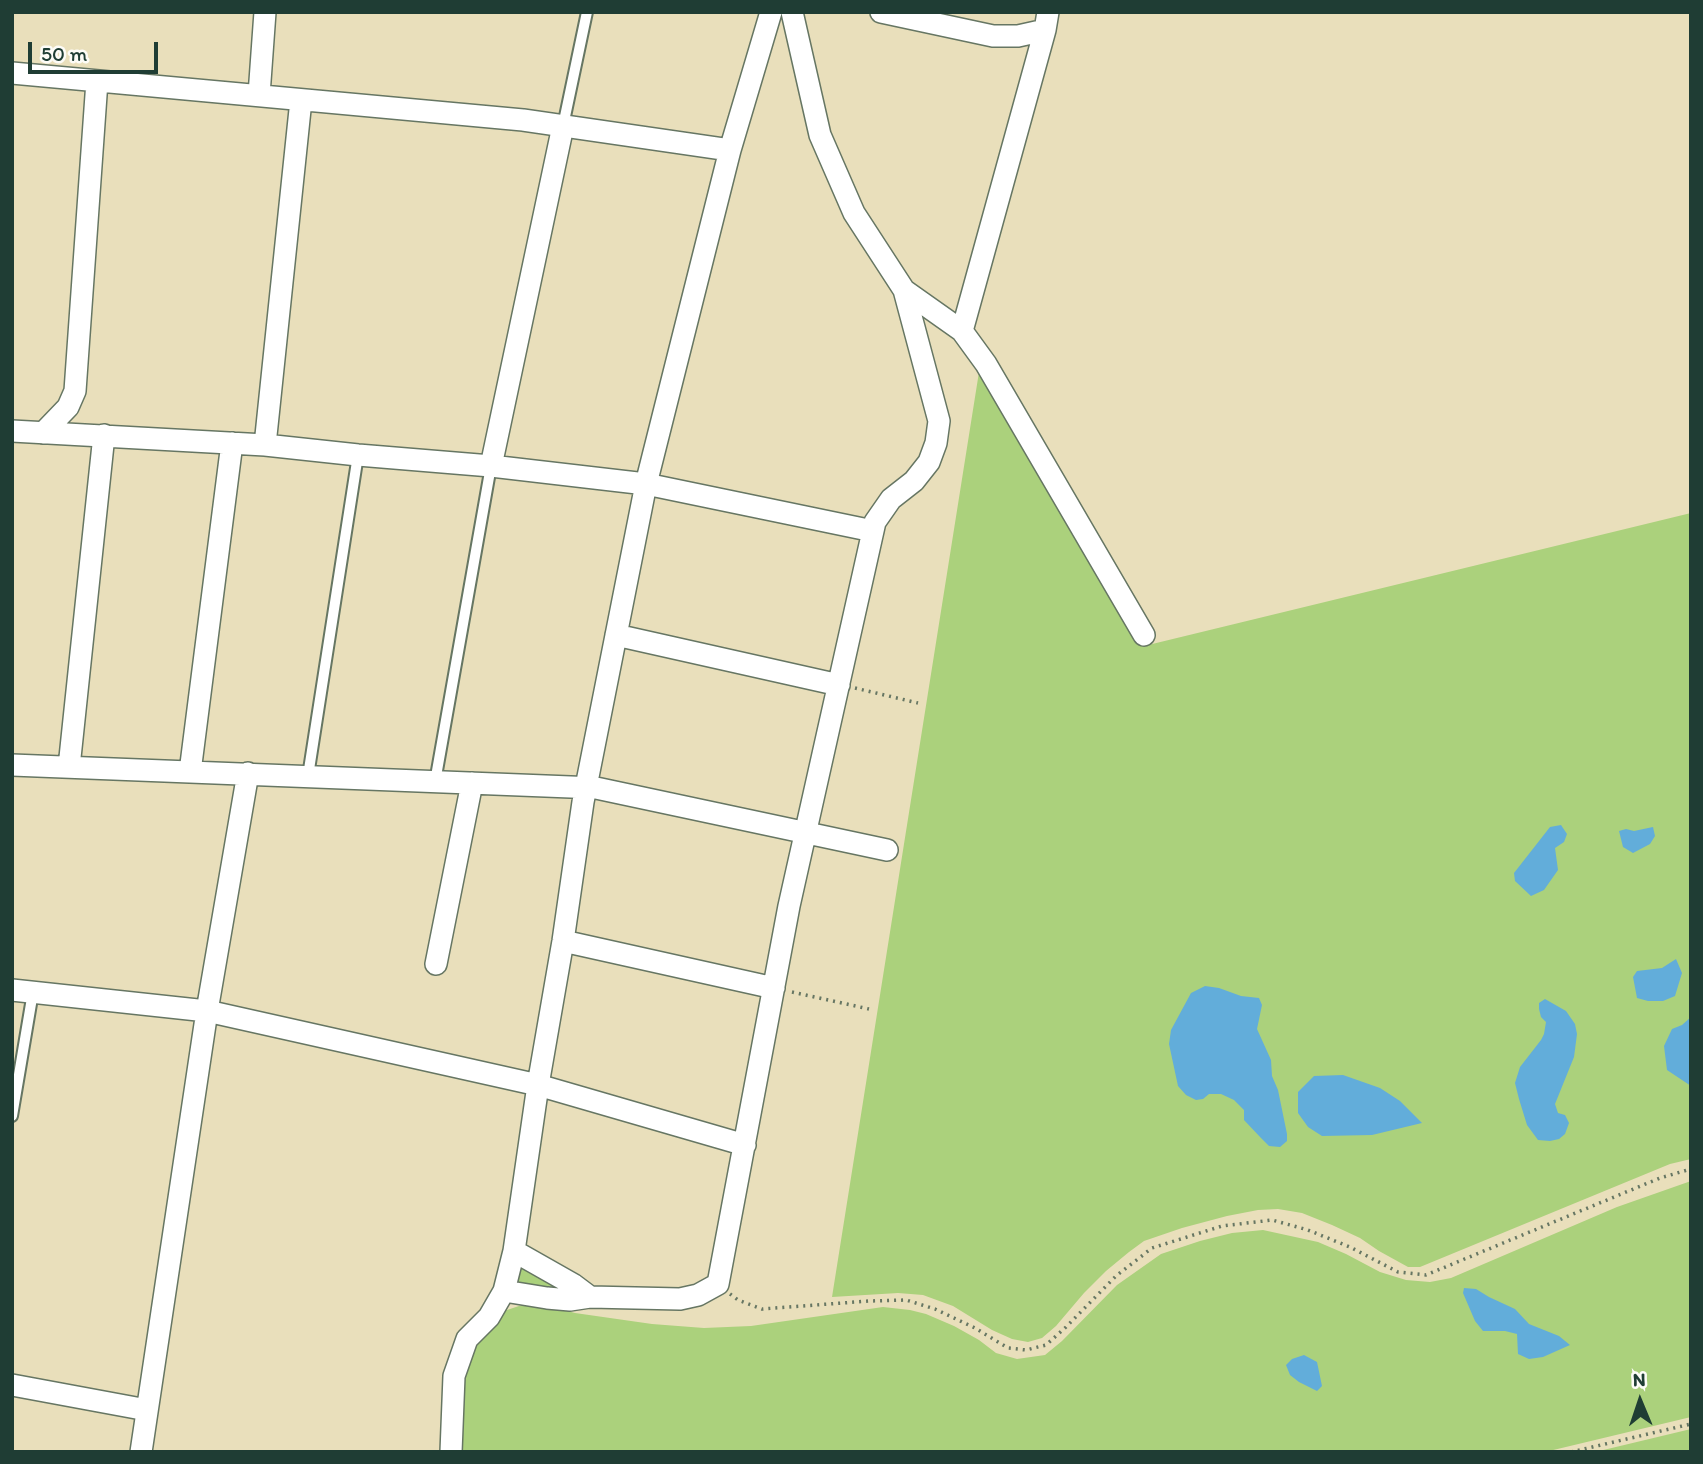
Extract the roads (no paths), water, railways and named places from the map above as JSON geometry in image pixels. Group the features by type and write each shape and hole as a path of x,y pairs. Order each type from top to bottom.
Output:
{"street":[{"path":"259,95 265,12"},
{"path":"451,1452 454,1376 467,1339 489,1317 504,1291 514,1251 586,788 646,484 730,150 771,12"},
{"path":"504,1291 570,1300 590,1297 680,1299 698,1296 718,1284 789,906 875,522 891,499 914,481 929,462 936,443 939,421 904,290 854,213 820,135 792,12"},
{"path":"881,12 993,36 1018,36 1047,21"},
{"path":"962,331 1047,21"},
{"path":"12,73 523,120 730,150"},
{"path":"43,433 68,407 75,390 97,81"},
{"path":"265,445 301,100"},
{"path":"491,466 563,126"},
{"path":"904,290 962,331 986,364 1144,635"},
{"path":"12,431 265,445 491,466 646,484 873,531"},
{"path":"69,767 103,435"},
{"path":"190,772 232,443"},
{"path":"616,635 839,685"},
{"path":"12,765 596,788 887,850"},
{"path":"141,1452 207,1011 248,773"},
{"path":"436,964 472,783"},
{"path":"563,941 774,988"},
{"path":"23,991 207,1011 538,1085 745,1145"},
{"path":"514,1251 573,1284 590,1297"},
{"path":"12,1385 147,1410"}],"lane":[{"path":"563,126 587,12"},
{"path":"308,776 358,455"},
{"path":"435,782 491,466"},
{"path":"12,1116 23,991"}],"water":[{"path":"1561,825 1567,834 1564,842 1555,848 1558,870 1544,890 1531,896 1515,881 1514,873 1550,827"},
{"path":"1653,827 1655,836 1650,844 1633,853 1623,847 1619,831"},
{"path":"1676,959 1682,973 1675,996 1663,1001 1637,998 1633,977 1637,971 1662,968"},
{"path":"1205,986 1259,998 1262,1005 1257,1029 1271,1060 1272,1076 1278,1090 1287,1134 1287,1141 1280,1147 1269,1146 1261,1138 1244,1120 1244,1110 1234,1100 1221,1094 1209,1094 1196,1100 1186,1095 1178,1086 1169,1044 1171,1030 1191,993"},
{"path":"1545,999 1566,1011 1575,1024 1577,1034 1574,1057 1555,1104 1558,1113 1565,1115 1569,1123 1565,1134 1550,1141 1538,1140 1527,1125 1515,1083 1520,1067 1544,1034 1546,1022 1541,1017 1539,1003"},
{"path":"1691,1017 1691,1086 1667,1070 1664,1046 1672,1029"},
{"path":"1343,1075 1380,1088 1400,1101 1422,1123 1372,1135 1322,1136 1308,1127 1298,1113 1298,1092 1314,1076"},
{"path":"1464,1288 1476,1289 1515,1309 1529,1324 1559,1336 1570,1345 1543,1357 1529,1359 1518,1354 1517,1334 1483,1331 1475,1321 1463,1293"},
{"path":"1304,1355 1317,1362 1322,1386 1317,1391 1290,1375 1286,1365 1292,1359"}]}
